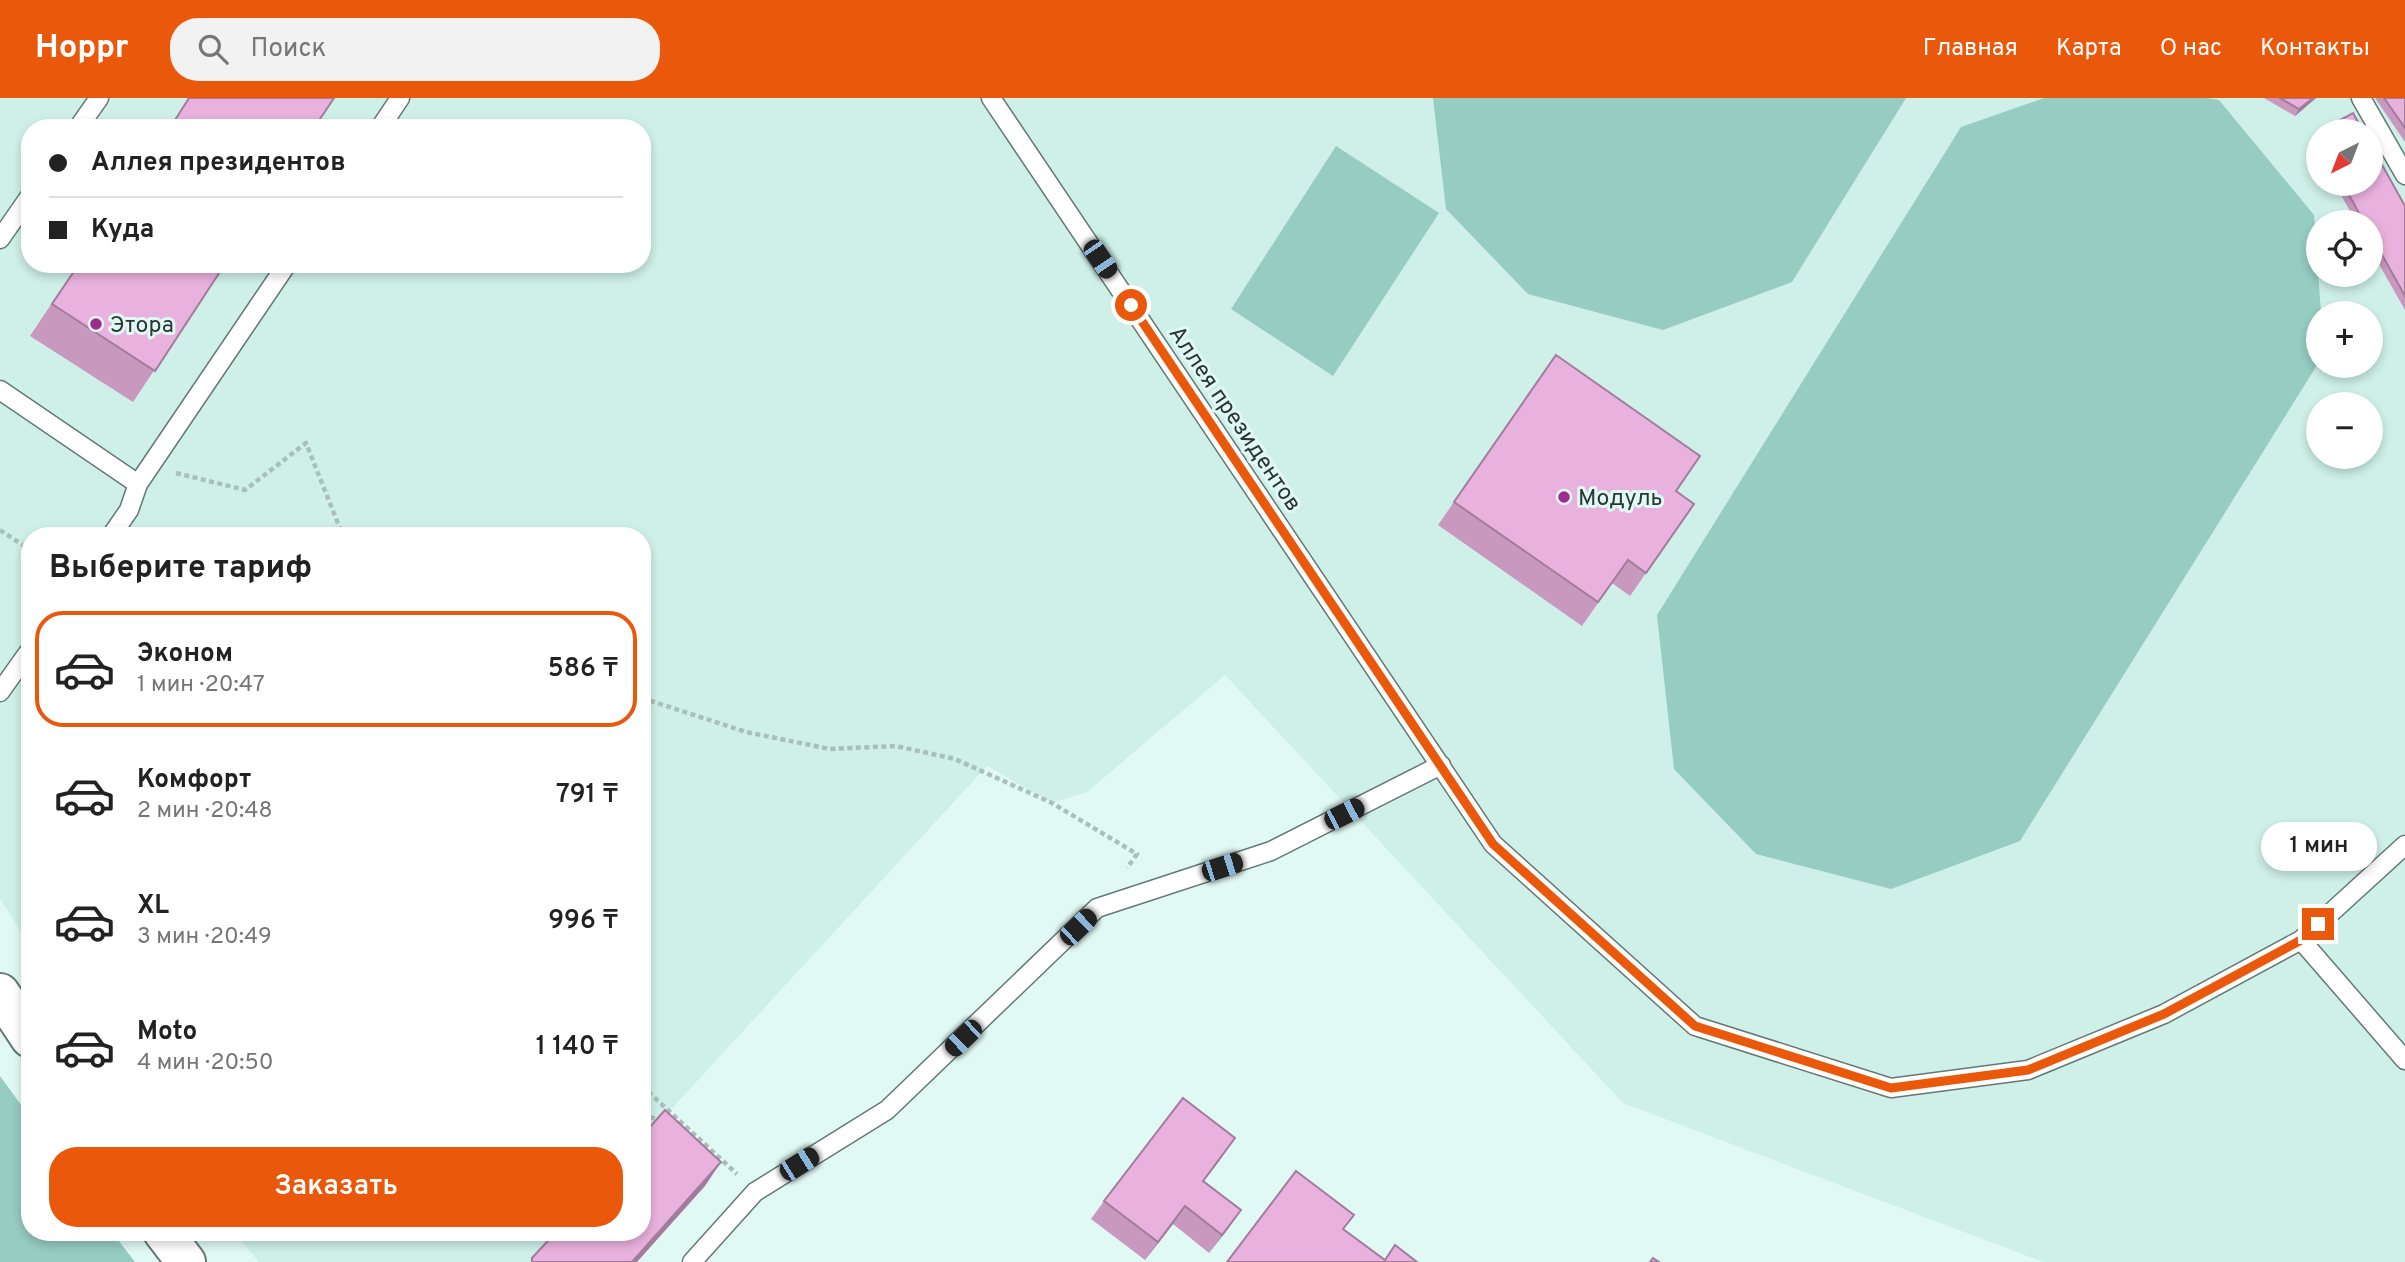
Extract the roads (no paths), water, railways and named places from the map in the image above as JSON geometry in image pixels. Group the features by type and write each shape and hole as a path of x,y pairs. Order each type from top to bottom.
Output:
{"main road":[{"path":"0,993 21,1024"},
{"path":"170,1241 186,1262"}],"lane":[{"path":"84,119 99,98"},
{"path":"386,119 400,98"},
{"name":"Аллея президентов","path":"991,98 1493,844 1695,1026 1891,1088 2028,1070 2164,1014 2301,940 2405,845"},
{"path":"2361,98 2405,175"},
{"path":"0,239 21,209"},
{"path":"118,527 130,510 138,484 281,273"},
{"path":"0,390 138,484"},
{"path":"0,692 21,663"},
{"path":"692,1262 755,1192 887,1110 1097,908 1272,851 1441,765"},
{"path":"2301,940 2405,1060"}],"place":[{"name":"Этора","path":"96,324"},
{"name":"Модуль","path":"1564,497"}]}
